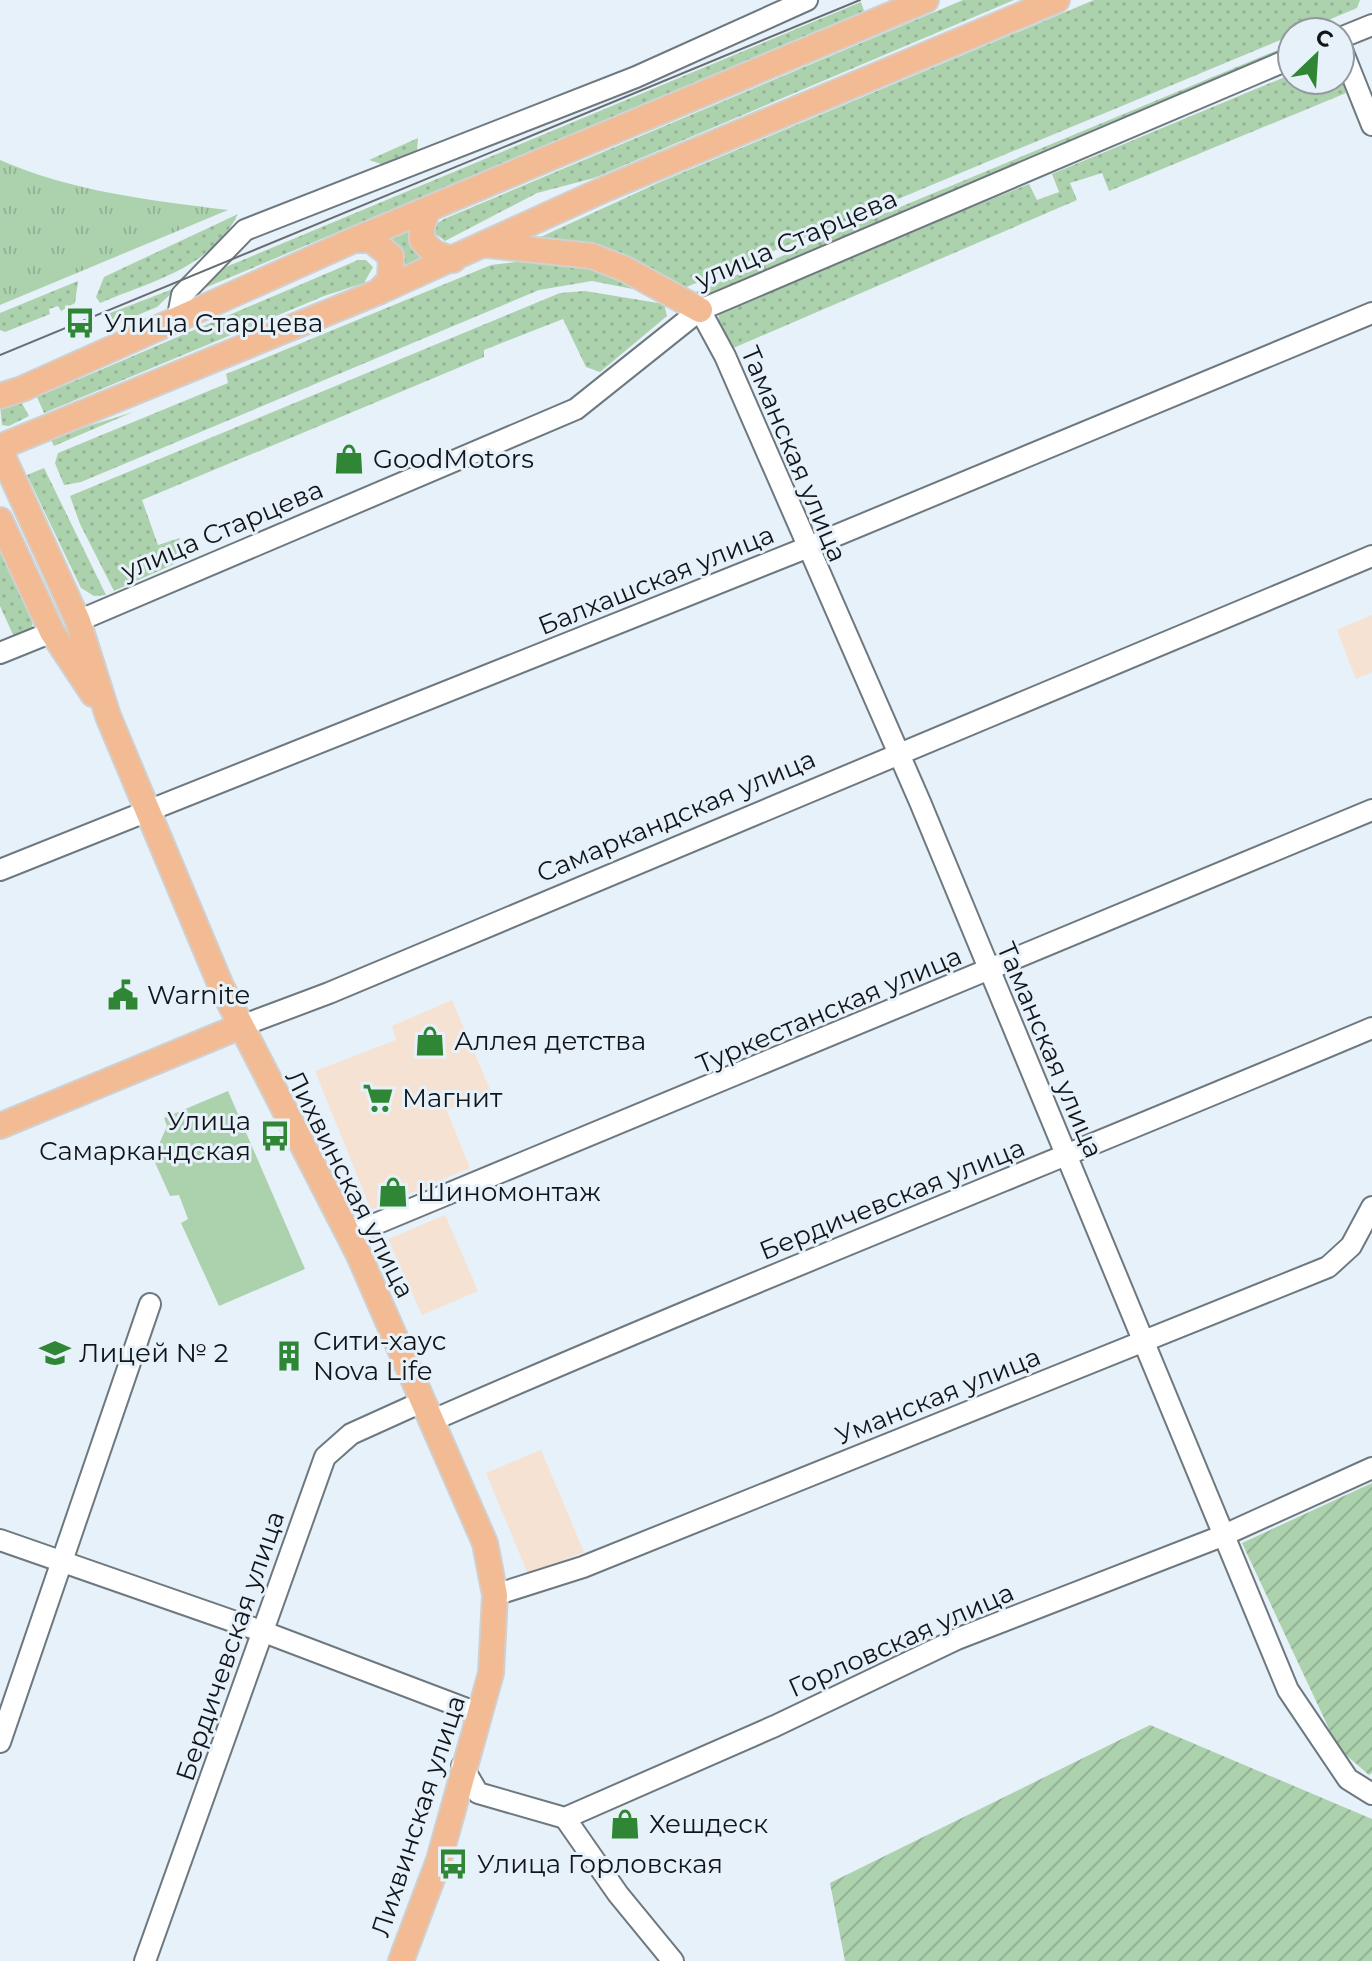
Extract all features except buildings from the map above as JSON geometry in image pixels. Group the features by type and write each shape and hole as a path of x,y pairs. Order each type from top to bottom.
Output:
{"main road":[{"path":"0,396 177,321 354,240 926,0"},
{"path":"108,716 78,621 0,448 378,292 488,245 605,189 1057,0"},
{"path":"428,209 422,226 422,240 433,252 453,260"},
{"path":"354,240 371,240 391,256 390,280 378,292"},
{"path":"488,245 592,256 625,269 700,310"},
{"path":"0,520 52,632 108,716"},
{"name":"Лихвинская улица","path":"108,716 241,1026 349,1235 481,1531 495,1595 494,1655 439,1860 401,1961"},
{"name":"Самаркандская улица","path":"0,1126 241,1026"}],"street":[{"path":"177,321 182,295 245,230 636,77 807,0"},
{"name":"улица Старцева","path":"78,621 576,409 700,310 1276,65"},
{"path":"1356,85 1372,125"},
{"name":"Таманская улица","path":"700,310 725,356 898,754 1288,1690 1348,1779 1372,1794"},
{"name":"Балхашская улица","path":"0,870 806,548 1372,313"},
{"name":"Самаркандская улица","path":"241,1026 1372,556"},
{"path":"0,653 52,632"},
{"name":"Туркестанская улица","path":"349,1235 989,972 1372,810"},
{"name":"Бердичевская улица","path":"145,1961 325,1457 351,1434 428,1411 548,1368 1067,1157 1372,1028"},
{"name":"Уманская улица","path":"495,1595 583,1567 1328,1267 1351,1246 1372,1207"},
{"path":"0,1742 150,1304"},
{"name":"Горловская улица","path":"565,1818 775,1726 957,1639 1222,1536 1372,1468"},
{"path":"0,1540 264,1632 480,1714"},
{"path":"462,1766 478,1793 565,1818 618,1894 673,1961"}],"shaded area":[{"path":"1372,615 1372,672 1356,679 1337,630"},
{"path":"452,1000 491,1092 447,1111 470,1168 371,1210 315,1071 396,1040 392,1026"},
{"path":"445,1215 478,1291 422,1315 388,1239"},
{"path":"541,1450 584,1552 528,1574 486,1473"}],"green space":[{"path":"963,0 1014,0 594,178 537,193 445,241 433,232 436,224 444,219"},
{"path":"1094,0 1360,0 1357,8 1338,16 1276,16 1276,42 677,291 532,241 660,182"},
{"path":"861,2 864,11 195,292 221,269"},
{"path":"1276,51 1276,58 726,287 701,297 686,296"},
{"path":"1276,81 1276,96 1339,96 1109,191 1102,173 1070,183 1077,200 731,349 718,325 719,313 740,301 1029,184 1037,200 1059,192 1052,174"},
{"path":"418,138 417,151 384,165 369,160"},
{"path":"0,160 84,187 228,210 0,305"},
{"path":"238,214 212,248 196,260 100,303 96,297 104,277"},
{"path":"412,220 411,240 428,256 397,270 385,239"},
{"path":"550,258 592,265 648,292 592,281 539,290 81,482 64,485 55,463 58,453 228,383 226,374 491,265"},
{"path":"358,260 366,260 373,267 364,283 324,296 44,413 37,397"},
{"path":"78,281 75,303 61,311 58,306 49,309 50,314 5,332 0,330 0,313"},
{"path":"178,287 157,307 109,327 105,315"},
{"path":"585,291 664,304 667,316 600,372 586,367 563,319 484,350 484,357 142,500 158,545 180,538 174,564 114,591 80,524 70,496 560,293"},
{"path":"19,398 29,416 9,426 2,425 0,405"},
{"path":"133,412 54,446 50,438"},
{"path":"44,468 106,595 94,596 81,588 27,475"},
{"path":"0,550 33,619 32,628 15,639 0,606"},
{"path":"228,1091 305,1269 219,1306 181,1223 188,1219 179,1195 170,1196 153,1158 167,1126 164,1118"},
{"path":"1372,1483 1372,1773 1369,1775 1338,1748 1242,1543"},
{"path":"1150,1725 1372,1819 1372,1961 845,1961 830,1883"}],"tram line":[{"path":"0,355 860,0"}],"place":[{"name":"Улица Старцева","path":"80,323"},
{"name":"GoodMotors","path":"349,459"},
{"name":"Warnite","path":"123,995"},
{"name":"Аллея детства","path":"430,1041"},
{"name":"Магнит","path":"378,1098"},
{"name":"Улица Самаркандская","path":"275,1136"},
{"name":"Шинoмонтаж","path":"393,1192"},
{"name":"Лицей № 2","path":"55,1353"},
{"name":"Сити-хаус Nova Life","path":"289,1356"},
{"name":"Хешдеск","path":"625,1824"},
{"name":"Улица Горловская","path":"453,1864"}]}
